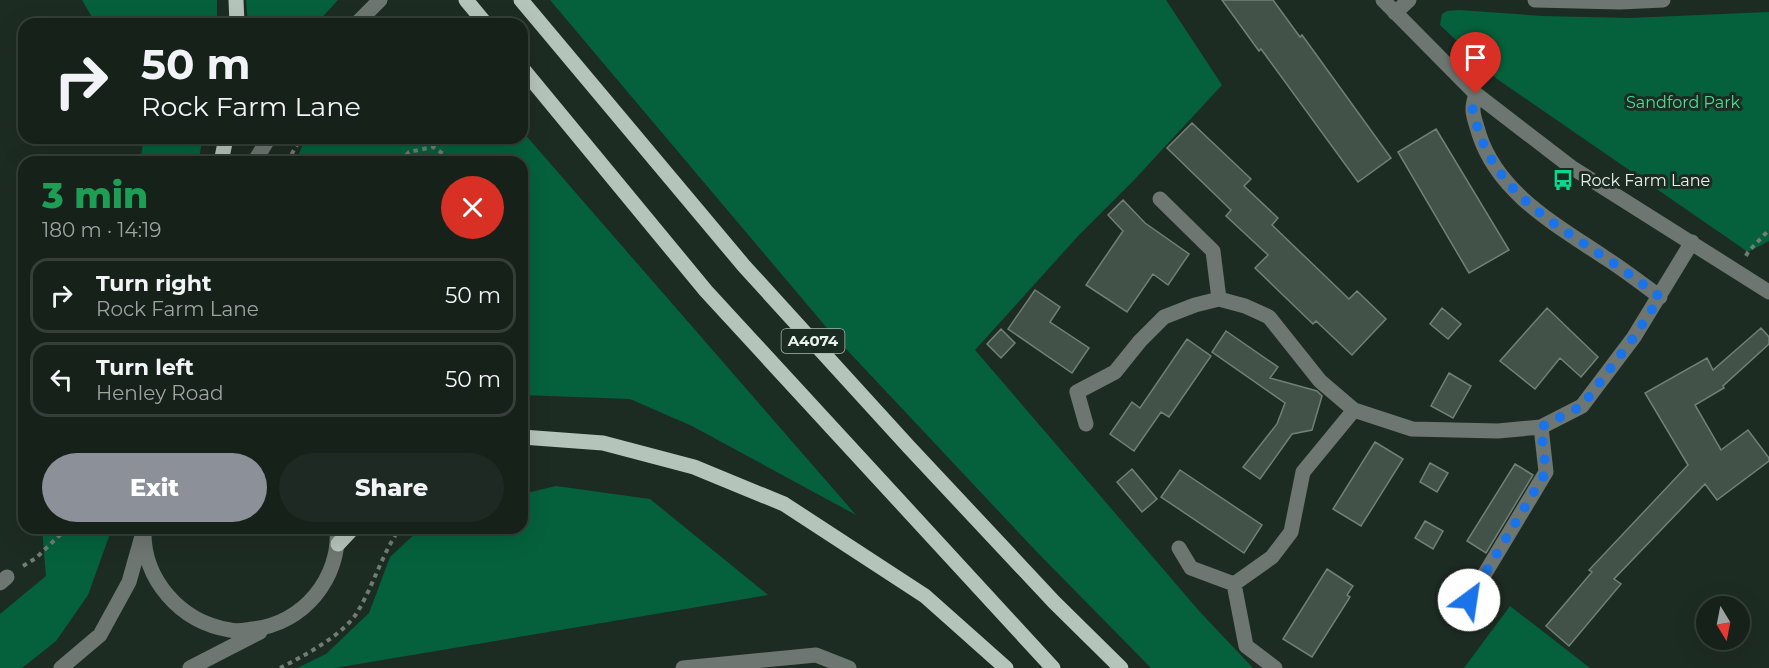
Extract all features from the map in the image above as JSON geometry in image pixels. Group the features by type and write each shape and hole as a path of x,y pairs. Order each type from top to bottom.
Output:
{"main road":[{"path":"236,0 237,18"},
{"name":"A4074","path":"521,0 760,283 956,498 1054,602 1121,668"},
{"path":"471,6 481,18"},
{"name":"A4074","path":"528,75 706,291 1053,668"},
{"path":"528,437 603,443 694,467 784,504 925,596 1006,668"},
{"path":"338,544 347,534"}],"street":[{"path":"362,18 380,0"},
{"path":"1383,0 1476,94 1571,166 1769,292"},
{"path":"1395,13 1409,0"},
{"path":"1535,0 1591,2 1663,0"},
{"path":"1476,94 1471,108 1484,148 1502,178 1550,222 1606,258 1660,297"},
{"path":"1160,199 1213,251 1219,300"},
{"path":"1086,424 1077,392 1115,372 1140,341 1164,317 1195,305 1219,300 1245,306 1269,317 1320,381 1354,410 1412,429 1498,431 1541,427 1582,406 1634,337 1692,242"},
{"path":"1234,584 1272,557 1291,532 1303,472 1354,410"},
{"path":"1469,600 1546,472 1541,427"},
{"path":"61,668 100,635 129,582 143,534"},
{"path":"145,534 149,566 168,598 189,615 196,620 231,631 268,627"},
{"path":"190,668 294,616 316,596 331,571 338,544 337,534"},
{"path":"1179,548 1191,568 1234,584"},
{"path":"1234,584 1246,646 1275,668"},
{"path":"684,668 816,655 849,668"}],"path":[{"path":"406,156 410,152 433,147 446,156"},
{"path":"1740,273 1748,252 1769,230"},
{"path":"4,580 36,558 61,534"},
{"path":"280,668 331,639 357,613 375,579 388,545 396,534"}],"green space":[{"path":"82,0 217,0 217,18 92,18"},
{"path":"246,0 338,0 322,18 248,18"},
{"path":"550,0 1166,0 1222,85 1134,180 1079,235 975,350 1200,612 1253,668 1151,668 1036,551 832,334"},
{"name":"Sandford Park","path":"1459,10 1542,16 1630,18 1769,12 1769,241 1748,252 1497,79 1440,25 1442,14"},
{"path":"528,138 856,515 692,426 630,399 528,395 528,156 298,156 303,144 528,144"},
{"path":"143,144 201,144 200,156 141,156"},
{"path":"556,486 650,499 768,595 335,668 297,668 326,654 369,613 390,557 415,534 528,534 528,493"},
{"path":"42,534 110,534 88,595 56,641 22,668 0,668 0,614 46,576"},
{"path":"1510,606 1590,668 1464,668"}],"building":[{"path":"1222,0 1273,0 1300,37 1302,35 1391,158 1358,182 1261,49 1259,51"},
{"path":"1192,123 1251,179 1244,186 1278,218 1272,225 1349,299 1357,291 1386,319 1352,355 1316,321 1313,324 1255,268 1268,255 1226,216 1231,210 1167,148"},
{"path":"1436,129 1509,250 1469,273 1398,152"},
{"path":"1123,200 1145,223 1189,254 1168,285 1153,274 1127,312 1086,285 1123,231 1108,215"},
{"path":"1035,290 1060,307 1050,322 1089,348 1072,373 1008,329"},
{"path":"1442,308 1461,324 1448,339 1430,324"},
{"path":"1547,308 1598,357 1581,377 1560,358 1535,389 1500,361"},
{"path":"1761,328 1769,337 1769,344 1723,386 1724,388 1695,405 1721,450 1748,430 1769,461 1717,500 1705,484 1614,579 1621,584 1569,646 1546,626 1592,572 1589,570 1688,465 1645,393 1707,358 1713,370"},
{"path":"1001,329 1015,343 1001,358 987,344"},
{"path":"1226,331 1278,367 1270,378 1317,391 1322,396 1312,430 1292,434 1260,479 1243,467 1277,424 1285,403 1212,352"},
{"path":"1187,339 1211,356 1169,417 1161,412 1134,451 1110,434 1132,402 1140,408"},
{"path":"1449,373 1471,386 1453,418 1431,406"},
{"path":"1375,442 1403,459 1361,526 1333,509"},
{"path":"1430,463 1448,473 1437,492 1420,482"},
{"path":"1515,464 1533,475 1486,553 1467,541"},
{"path":"1132,469 1157,499 1142,512 1117,482"},
{"path":"1180,470 1262,525 1244,553 1161,497"},
{"path":"1425,521 1443,531 1433,549 1415,538"},
{"path":"1327,569 1353,586 1347,595 1350,597 1312,657 1283,639"}],"place":[{"name":"Rock Farm Lane","path":"1563,180"}],"route":[{"path":"1469,600 1546,472 1541,427 1582,406 1634,337 1660,297 1606,258 1550,222 1502,178 1484,148 1471,108 1476,94"}]}
